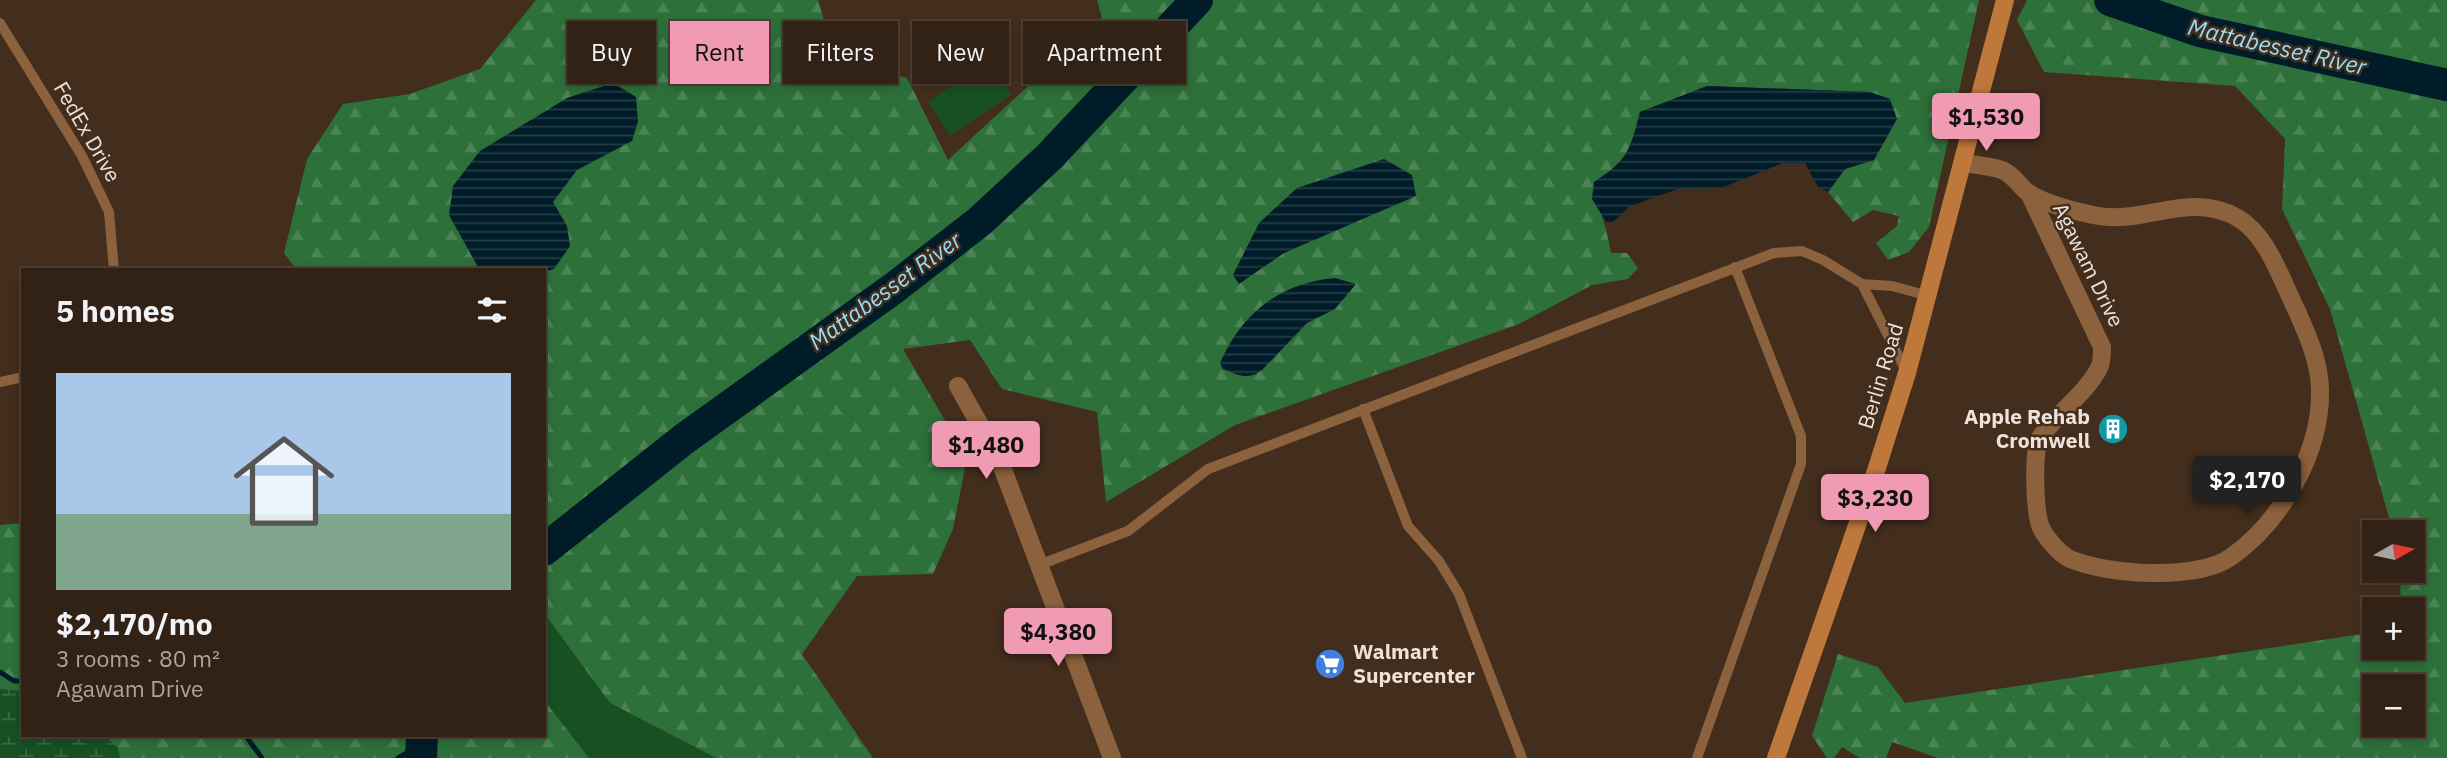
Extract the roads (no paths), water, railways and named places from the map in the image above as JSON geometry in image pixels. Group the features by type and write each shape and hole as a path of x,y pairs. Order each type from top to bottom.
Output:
{"main road":[{"name":"Berlin Road","path":"1776,758 1876,471 1907,373 2005,0"}],"street":[{"name":"Agawam Drive","path":"1964,163 2001,170 2018,180 2029,194 2102,347 2101,367 2040,437 2036,454 2039,523 2059,551 2070,559 2136,572 2180,572 2206,568 2230,557 2260,530 2285,499 2311,448 2318,418 2320,386 2315,359 2306,332 2271,258 2253,229 2239,219 2212,207 2199,205 2169,208 2114,217 2093,215 2029,194"},
{"path":"958,386 999,459 1112,758"}],"lane":[{"name":"FedEx Drive","path":"0,23 82,156 109,212 114,268"},
{"path":"1039,565 1128,531 1208,469 1774,253 1802,251 1862,284 1892,286 1929,296"},
{"path":"1697,758 1801,464 1801,436 1735,267"},
{"path":"1862,284 1889,332 1907,373"},
{"path":"0,382 21,377"},
{"path":"1363,409 1408,526 1439,561 1459,594 1522,758"}],"water":[{"path":"610,84 615,84 636,97 638,121 632,141 577,170 553,202 567,226 570,246 554,269 546,271 546,268 478,268 449,215 453,186 480,151 567,98"},
{"path":"1707,86 1870,92 1890,99 1897,119 1874,160 1845,169 1828,192 1818,187 1805,163 1783,163 1721,188 1678,189 1630,206 1613,222 1606,222 1592,199 1594,182 1614,167 1626,153 1640,112"},
{"path":"1384,159 1412,175 1416,196 1284,253 1239,284 1233,275 1259,223 1297,188"},
{"path":"1335,278 1356,284 1335,309 1307,323 1262,370 1247,376 1223,369 1220,363 1229,345 1252,315 1265,304 1297,286"}],"waterway":[{"name":"Mattabesset River","path":"546,548 684,439 894,288 980,221 1049,157 1197,0"},
{"name":"Mattabesset River","path":"2110,0 2200,31 2447,85"},
{"path":"0,672 14,681 21,681"},
{"path":"246,737 262,758"},
{"name":"Mattabesset River","path":"421,758 422,737"},
{"path":"398,758 421,745"}],"place":[{"name":"Apple Rehab Cromwell","path":"2113,429"},
{"name":"Walmart Supercenter","path":"1330,664"}]}
